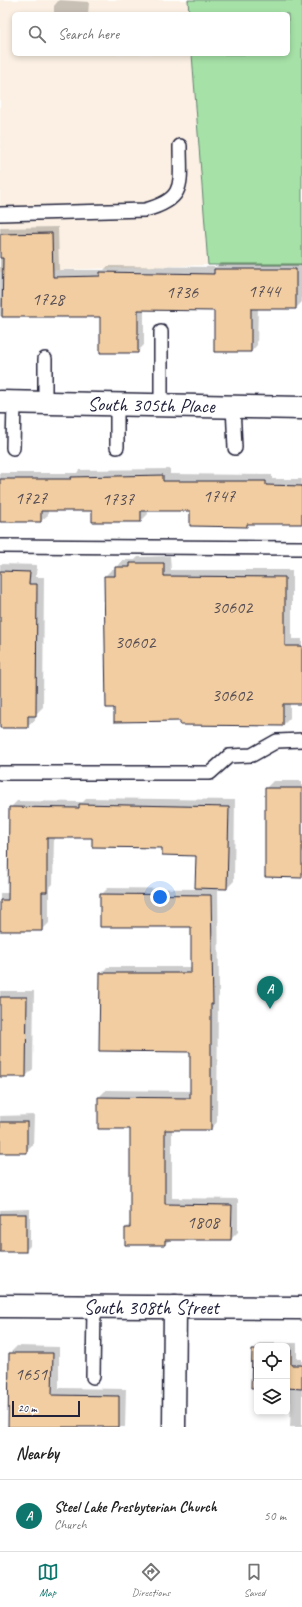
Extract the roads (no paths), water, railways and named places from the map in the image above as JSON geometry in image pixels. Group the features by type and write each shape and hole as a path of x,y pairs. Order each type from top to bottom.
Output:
{"street":[{"name":"South 305th Place","path":"7,403 302,408"},
{"name":"South 308th Street","path":"0,1306 302,1308"},
{"path":"174,1427 175,1307"}],"lane":[{"path":"0,214 145,210 157,207 170,201 178,192 180,182 180,146"},
{"path":"161,332 161,405"},
{"path":"45,359 45,403"},
{"path":"7,403 14,448"},
{"path":"117,405 117,447"},
{"path":"233,406 235,448"},
{"path":"0,546 302,548"},
{"path":"0,773 210,773 229,756 252,755 277,741 302,740"},
{"path":"93,1377 94,1307"}],"place":[{"name":"Steel Lake Presbyterian Church","path":"270,1009"}]}
